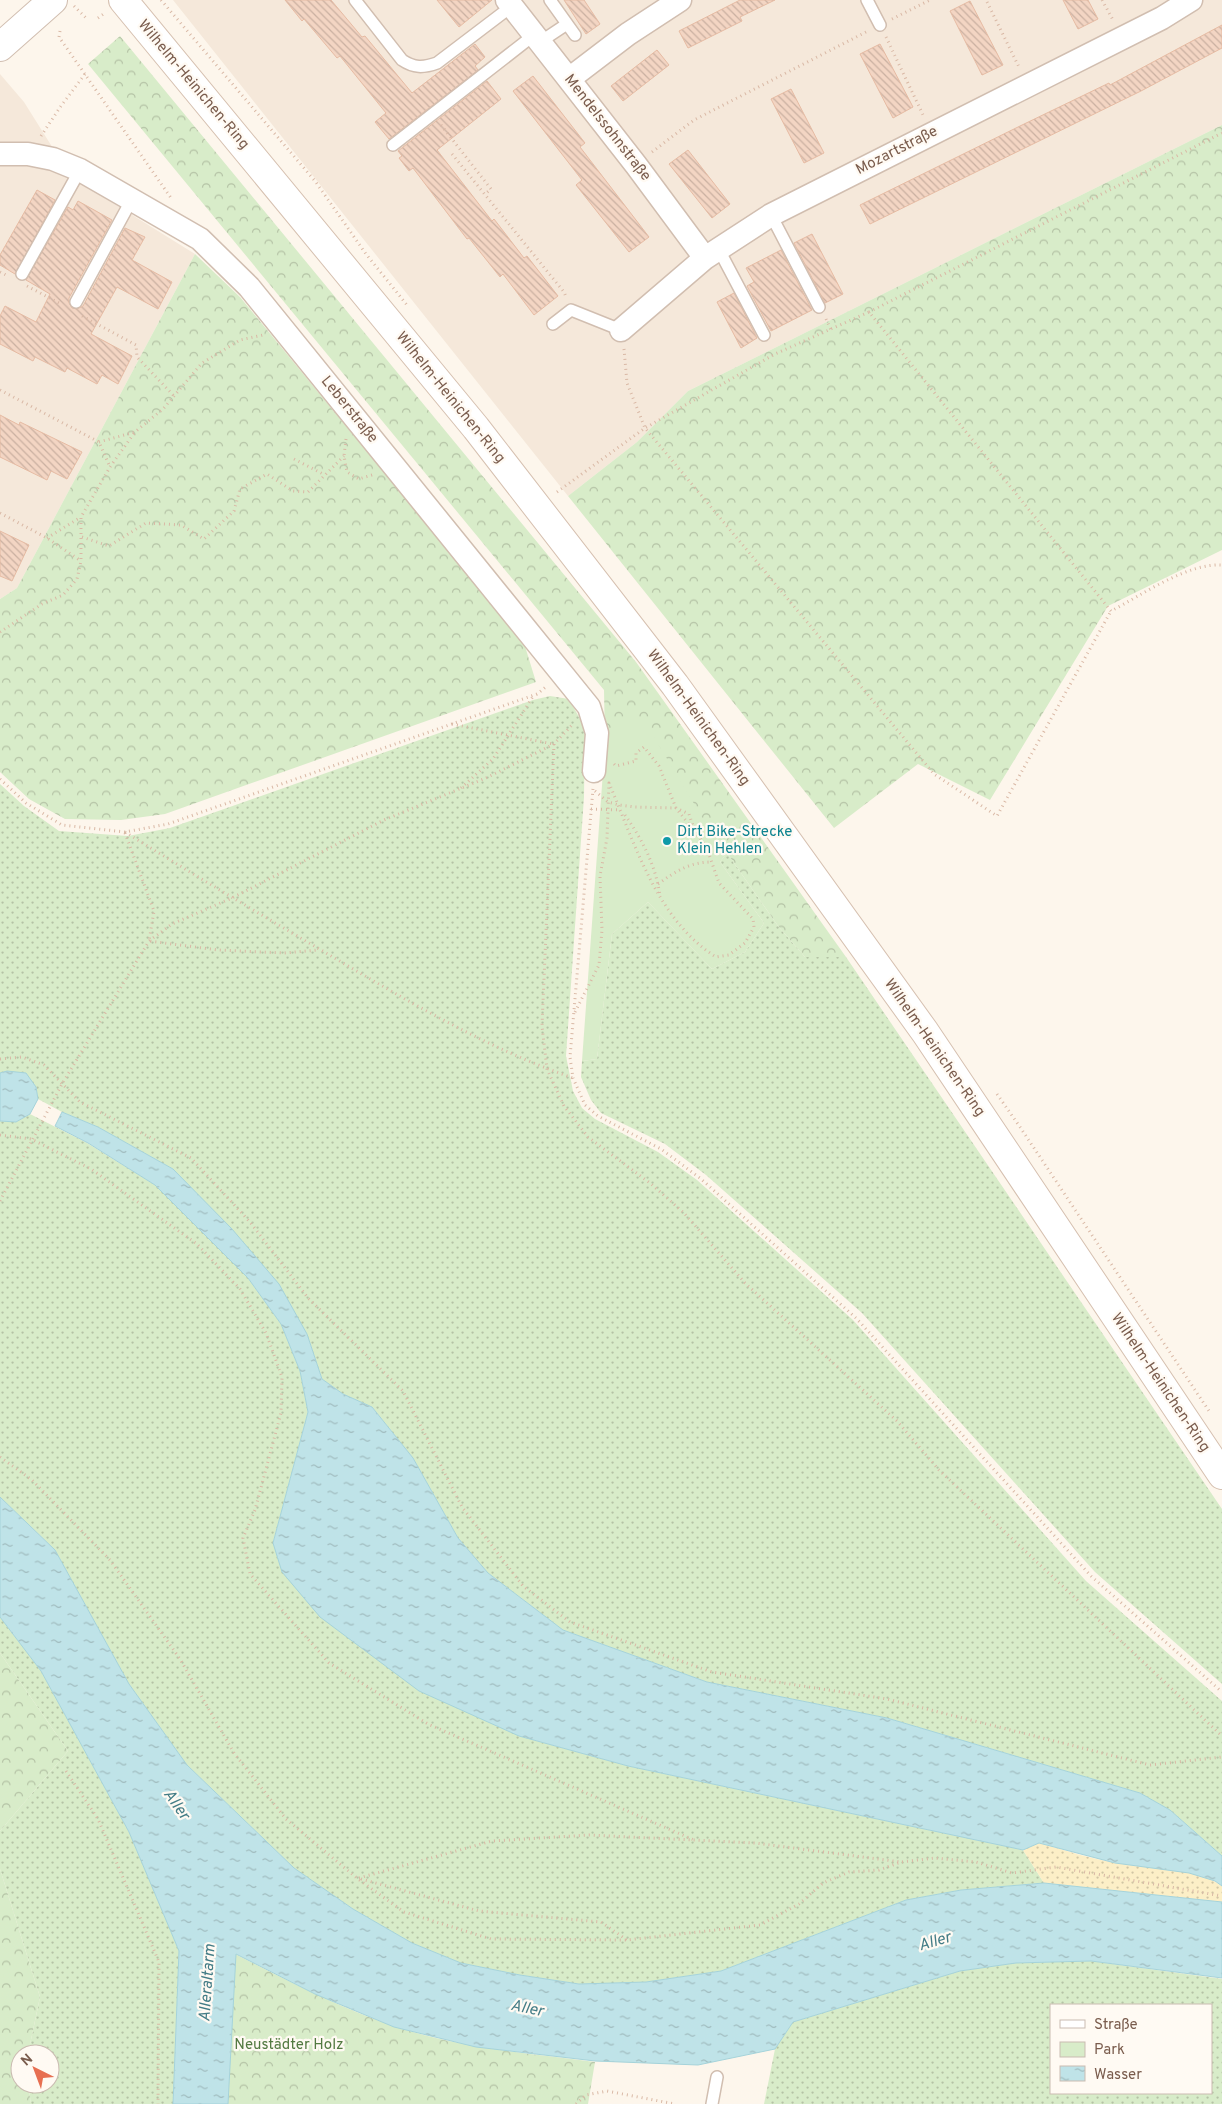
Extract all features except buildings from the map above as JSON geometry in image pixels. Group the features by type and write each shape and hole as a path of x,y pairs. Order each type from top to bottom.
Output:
{"main road":[{"path":"0,47 53,0"},
{"name":"Wilhelm-Heinichen-Ring","path":"123,0 476,428 675,685 925,1032 1222,1475"}],"street":[{"path":"569,79 628,34 680,0"},
{"name":"Mozartstraße","path":"622,330 711,253 771,215 1162,18 1191,0"},
{"name":"Mendelssohnstraße","path":"510,2 636,164 711,253"},
{"name":"Leberstraße","path":"0,154 53,159 80,170 200,239 249,287 589,707 598,733 598,774"}],"lane":[{"path":"354,0 397,55 411,66 426,67 437,64 510,2"},
{"path":"550,0 575,35"},
{"path":"867,0 880,25"},
{"path":"394,146 433,114 537,38 567,24"},
{"path":"22,274 80,170"},
{"path":"76,302 132,199"},
{"path":"771,215 819,308"},
{"path":"711,253 764,335"},
{"path":"552,324 571,310 622,330"},
{"path":"712,2104 717,2076"}],"path":[{"path":"68,0 86,18"},
{"path":"636,164 694,120 930,0"},
{"path":"986,2 1029,86"},
{"path":"880,25 932,133"},
{"path":"60,30 59,37 173,200"},
{"path":"34,156 43,133 85,74"},
{"path":"433,114 491,188 485,194"},
{"path":"557,492 645,428 775,354 869,312 1222,133"},
{"path":"452,154 564,292 571,310"},
{"path":"869,312 1111,611"},
{"path":"47,538 81,516 110,467 135,432 163,408 202,363 240,340 285,330"},
{"path":"622,330 627,383 645,428 934,774 997,816 1111,611 1178,576 1211,565 1222,565"},
{"path":"136,344 138,356 174,396"},
{"path":"0,390 99,442 110,467"},
{"path":"358,420 346,436 344,456 347,472 359,479 373,476 391,461"},
{"path":"99,442 135,432"},
{"path":"82,537 109,546 146,523 181,525 204,539 234,511 240,489 267,474 293,491 308,492 344,456"},
{"path":"294,459 325,475"},
{"path":"0,513 47,538 81,561"},
{"path":"0,632 42,604 63,595 77,580 81,561 81,516"},
{"path":"0,779 26,803 62,825 125,832 168,824 534,695 564,674"},
{"path":"459,790 493,759 534,695"},
{"path":"451,724 554,744"},
{"path":"149,941 172,924 232,898 384,820 486,778 554,744"},
{"path":"554,744 542,1026 547,1069 564,1106 588,1137 650,1183 684,1213 745,1283 897,1421 939,1470 1222,1736"},
{"path":"573,1015 599,965 602,930 600,876 607,838 609,783 660,899 698,946 716,958 729,955 745,943 754,927 753,919 719,883 706,846 676,808 660,766 644,747 636,752 636,761 616,766 598,774"},
{"path":"598,774 608,802"},
{"path":"598,774 591,810 570,1056 573,1078 585,1105 598,1116 660,1149 700,1178 856,1318 1091,1576 1222,1692"},
{"path":"608,802 635,807 676,808 689,814 695,832"},
{"path":"591,810 620,810 641,837 658,884 660,899"},
{"path":"125,832 319,950 428,1013 547,1069 573,1078"},
{"path":"0,1201 31,1139 62,1084 149,941 154,911 125,832"},
{"path":"658,884 679,869 698,862 712,862"},
{"path":"149,941 218,950 284,953 319,950"},
{"path":"0,1059 22,1058 44,1065 80,1102 191,1158 250,1222 308,1298 403,1391 462,1507 523,1586 570,1622 712,1672 887,1699 1150,1765 1222,1757"},
{"path":"0,1135 31,1139 91,1169 197,1244 240,1290 266,1333 282,1377 281,1414 256,1510 243,1538 250,1574 328,1663 428,1724 694,1840"},
{"path":"0,1457 32,1480 110,1560 180,1659 234,1753 286,1819 358,1879 404,1912 491,1939 627,1940 760,1925 799,1904 823,1883 849,1872 879,1870 902,1862"},
{"path":"66,1771 98,1820 159,1962 158,2104"},
{"path":"358,1879 492,1841 589,1835 755,1843 902,1862 943,1859 976,1862 1012,1873 1056,1867 1222,1896"},
{"path":"358,1879 479,1911 601,1922 627,1940"},
{"path":"576,2104 586,2095 607,2091 675,2104"}],"shaded area":[{"path":"173,0 1222,0 1222,125 688,391 637,442 568,496"},
{"path":"0,74 24,102 71,177 195,254 17,588 0,599"}],"green space":[{"path":"120,36 636,662 846,957 805,957 778,926 727,853 605,744 604,690 88,64"},
{"path":"1222,125 1222,550 1108,606 990,800 918,764 834,828 568,496 637,442 688,391"},
{"path":"195,254 240,297 524,643 536,682 165,814 121,820 65,819 29,799 0,772 0,599 17,588"},
{"path":"550,696 569,699 585,728 584,797 566,1056 573,1091 582,1108 595,1119 658,1152 697,1180 853,1320 1086,1581 1222,1701 1222,1856 1170,1810 1140,1793 887,1718 707,1682 563,1630 488,1573 458,1538 413,1458 372,1407 343,1394 322,1379 307,1334 173,1169 98,1127 62,1112 38,1099 36,1087 7,1071 0,1073 0,784 24,806 59,831 128,836 170,828 533,700"},
{"path":"628,717 654,737 717,842 727,853 720,862 764,923 745,952 712,969 648,902 612,934 597,1059 582,1061 605,744"},
{"path":"727,853 778,926 805,957 846,957 1222,1509 1222,1684 1095,1572 862,1313 706,1175 665,1144 601,1113 591,1100 581,1077 582,1061 597,1059 612,934 648,902 712,969 745,952 764,923 720,862"},
{"path":"30,1114 87,1143 155,1185 248,1278 281,1324 300,1371 308,1412 273,1543 519,1736 628,1766 1023,1850 1044,1883 961,1890 906,1900 721,1971 646,1982 580,1984 520,1975 461,1963 412,1943 353,1909 294,1868 187,1765 129,1684 55,1550 0,1497 0,1121 16,1122"},
{"path":"0,1617 41,1671 129,1832 179,1951 173,2104 31,2104 30,2094 60,2094 60,2044 30,2044 40,1997 0,1869 0,1831 68,1751 0,1653"},
{"path":"0,1653 68,1751 0,1831"},
{"path":"0,1869 40,1997 30,2044 10,2044 10,2094 30,2094 31,2104 0,2104"},
{"name":"Neustädter Holz","path":"235,1954 333,2002 394,2026 468,2045 595,2062 588,2104 228,2104"},
{"path":"1091,1961 1222,1979 1222,2104 764,2104 775,2049 793,2022 960,1971 1016,1963"}],"sand":[{"path":"1039,1843 1107,1861 1171,1869 1198,1875 1222,1886 1222,1902 1044,1883 1023,1850"}],"water":[{"path":"7,1071 26,1073 36,1087 38,1099 30,1114 16,1122 0,1121 0,1073"},
{"path":"62,1112 98,1127 173,1169 232,1229 279,1284 307,1334 322,1379 343,1394 372,1407 413,1458 458,1538 488,1573 563,1630 707,1682 887,1718 1140,1793 1170,1810 1222,1856 1222,1886 1215,1881 1189,1873 1115,1863 1039,1843 1023,1850 628,1766 519,1736 419,1691 320,1617 282,1572 273,1543 308,1412 300,1371 281,1324 248,1278 155,1185 88,1143 55,1126"},
{"path":"0,1497 55,1550 129,1684 187,1765 294,1868 353,1909 412,1943 461,1963 579,1984 646,1982 721,1971 906,1900 961,1890 1044,1883 1222,1902 1222,1978 1091,1961 1016,1963 960,1971 793,2022 775,2049 698,2065 595,2061 476,2047 394,2027 315,1994 236,1954 228,2104 173,2104 179,1951 129,1832 41,1671 0,1617"}],"place":[{"name":"Dirt Bike-Strecke Klein Hehlen","path":"667,841"}],"water label":[{"name":"Aller","path":"176,1805"},
{"name":"Aller","path":"935,1942"},
{"name":"Alleraltarm","path":"208,1983"},
{"name":"Aller","path":"527,2009"}]}
